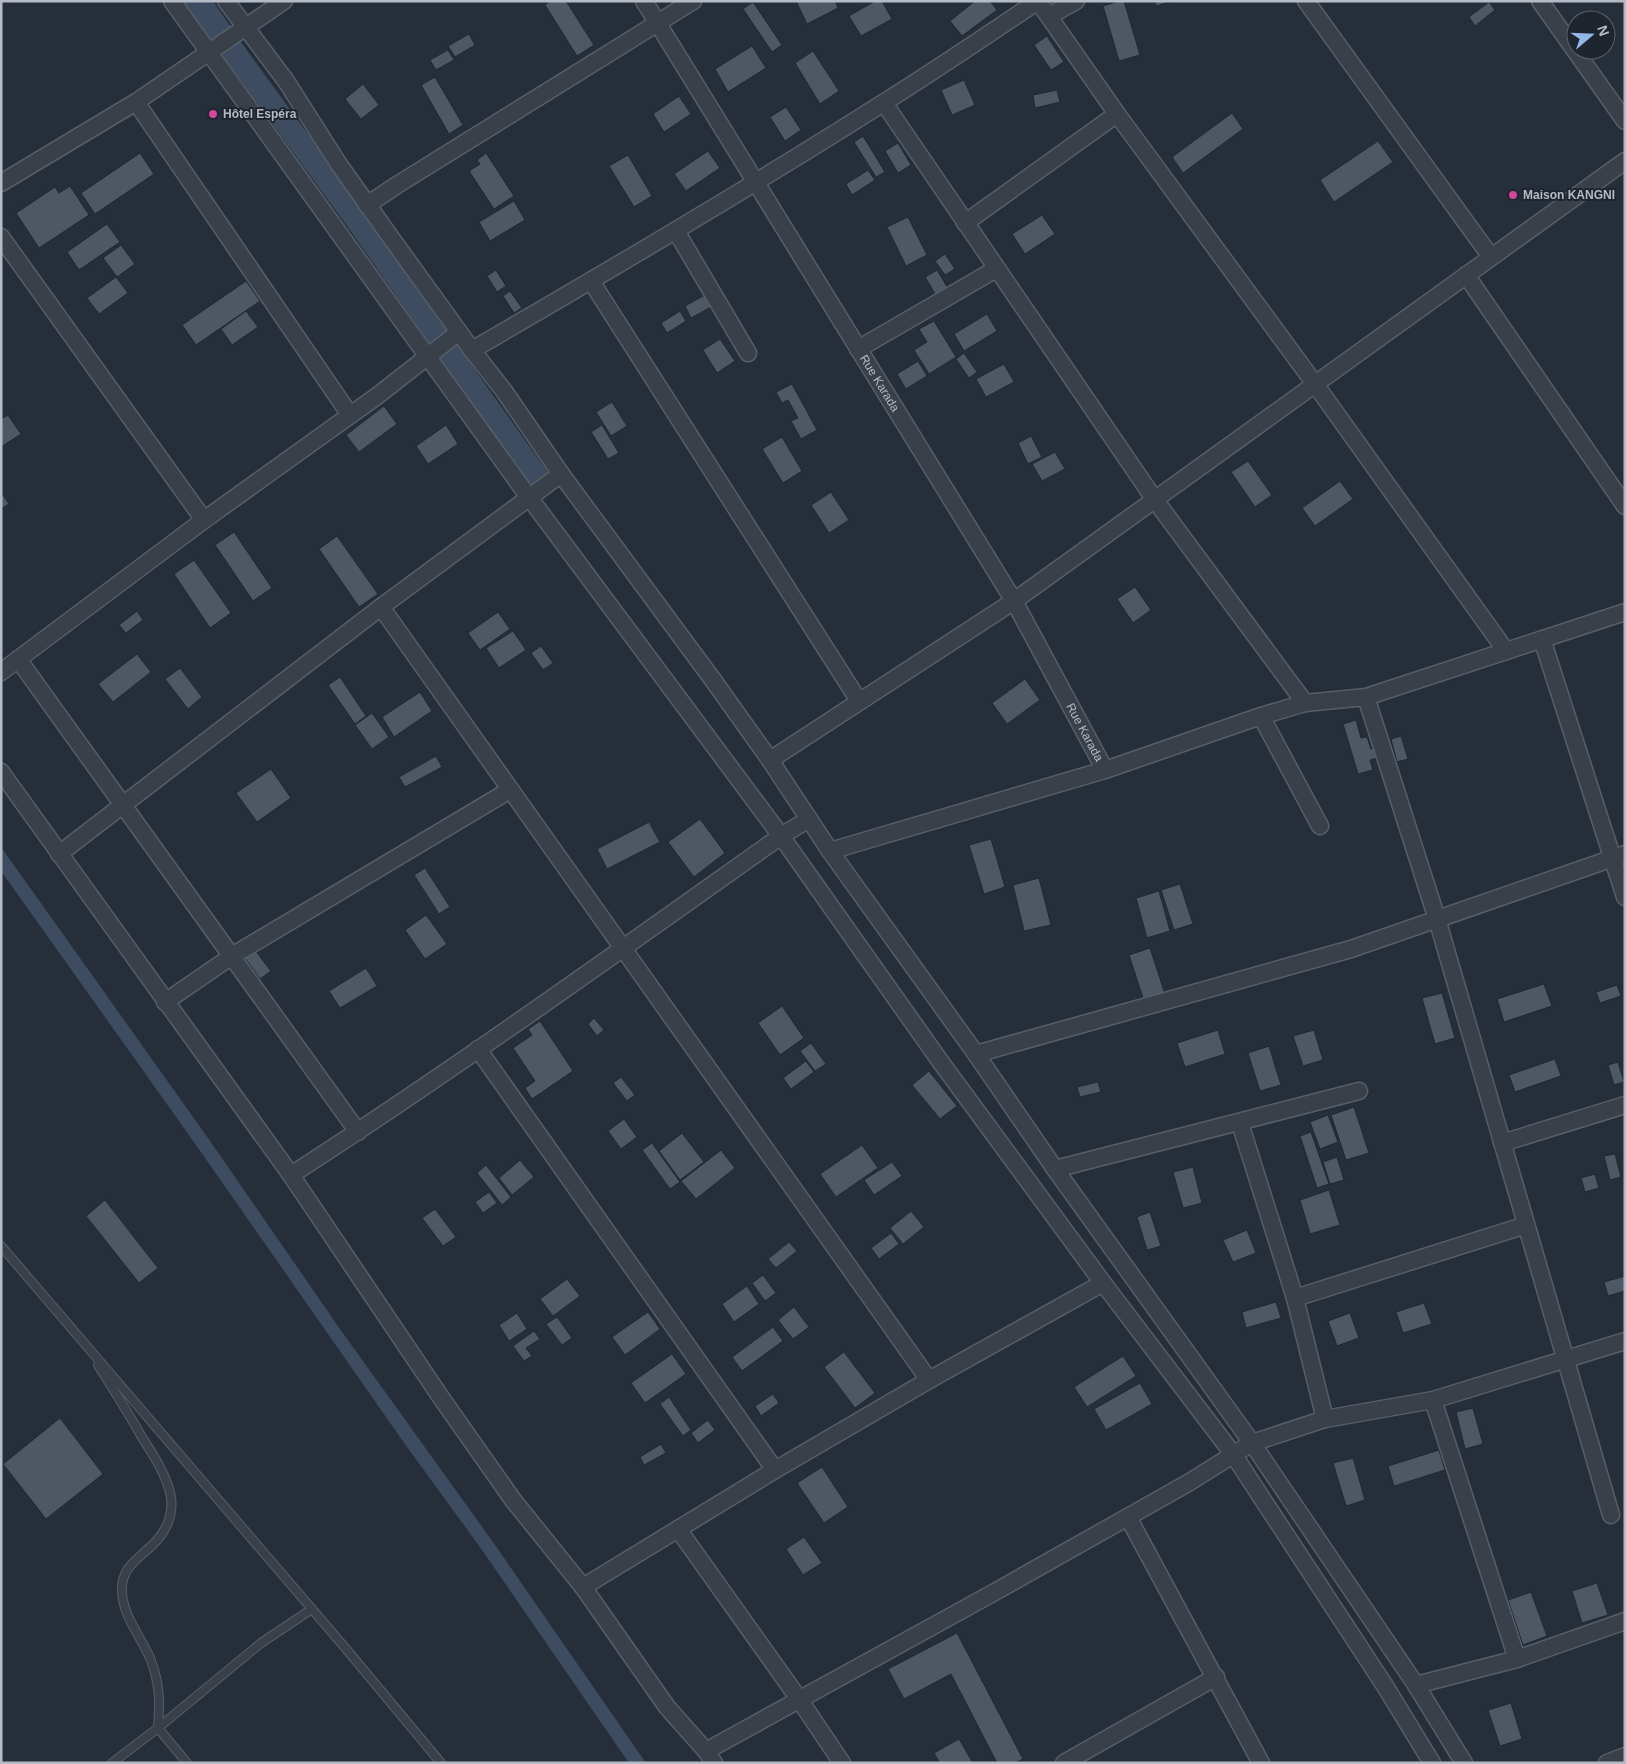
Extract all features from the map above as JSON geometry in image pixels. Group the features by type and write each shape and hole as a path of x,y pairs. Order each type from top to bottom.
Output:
{"street":[{"path":"172,1 430,354 541,490 940,1061 1103,1283 1233,1454 1385,1686 1432,1763"},
{"path":"226,1 241,29 286,81 314,127 456,334 472,350 504,391 561,474 708,672 830,850 1252,1443 1416,1684 1464,1763"},
{"path":"1,183 136,102 284,1"},
{"name":"Rue Karada","path":"644,1 1014,601 1105,770"},
{"path":"367,205 693,1"},
{"path":"472,350 756,182 884,103 1038,1 1117,114 1315,384 1506,651"},
{"path":"1049,16 1076,1"},
{"path":"1306,1 1491,257"},
{"path":"1540,1 1625,121"},
{"path":"136,102 350,415"},
{"path":"884,103 1155,500 1305,703"},
{"path":"965,222 1117,114"},
{"path":"770,760 1014,601 1625,160"},
{"path":"676,230 748,353"},
{"path":"1,237 204,520"},
{"path":"858,349 996,269"},
{"path":"1466,275 1625,506"},
{"path":"591,281 859,701"},
{"path":"1,672 204,520 350,415 456,334"},
{"path":"59,854 381,607 561,474"},
{"path":"381,607 929,1380"},
{"path":"830,850 1105,770 1261,716 1305,703 1366,697 1625,612"},
{"path":"1542,639 1619,856 1625,897"},
{"path":"18,659 358,1132"},
{"path":"1366,697 1437,919 1611,1515"},
{"path":"1261,716 1320,826"},
{"path":"1,772 291,1175 442,1399 508,1493 583,1587 667,1707 710,1757 799,1698 985,1598 1188,1483 1252,1443 1325,1419 1433,1400 1625,1340"},
{"path":"166,1002 232,956 510,790"},
{"path":"291,1175 358,1132 809,818"},
{"path":"976,1054 1351,949 1619,856"},
{"path":"478,1049 775,1470"},
{"path":"1056,1169 1359,1091"},
{"path":"1502,1143 1625,1105"},
{"path":"1240,1123 1295,1298 1325,1419"},
{"path":"1295,1298 1526,1225"},
{"path":"583,1587 775,1470 929,1380 1103,1283"},
{"path":"1433,1400 1517,1659"},
{"path":"1128,1517 1261,1763"},
{"path":"678,1529 799,1698 842,1763"},
{"path":"1416,1684 1517,1659 1625,1621"},
{"path":"1064,1763 1216,1678"},
{"path":"1607,1763 1625,1756"}],"lane":[{"path":"1,1246 312,1609 441,1763"},
{"path":"82,1340 151,1451 164,1476 170,1496 172,1510 168,1525 158,1539 130,1565 123,1578 122,1593 126,1610 150,1657 156,1674 159,1688 158,1728 187,1763"},
{"path":"112,1763 158,1728 261,1643 312,1609"}],"water":[{"path":"183,1 213,1 365,212 547,471 545,483 530,484 347,226"},
{"path":"1,847 208,1138 340,1329 493,1542 646,1763 629,1763 482,1550 402,1440 196,1145 1,871"}],"building":[{"path":"550,1 566,1 594,45 577,56 545,5"},
{"path":"796,1 835,1 838,8 807,24"},
{"path":"875,1 882,1 892,19 861,36 849,16"},
{"path":"975,1 990,1 997,10 962,36 950,21"},
{"path":"1124,1 1140,55 1119,61 1103,6"},
{"path":"1155,1 1173,1 1156,6"},
{"path":"753,2 782,45 772,52 743,9"},
{"path":"1489,2 1495,10 1475,26 1469,17"},
{"path":"469,34 475,45 455,57 448,46"},
{"path":"1047,36 1064,62 1051,70 1034,45"},
{"path":"752,46 766,68 728,92 715,69"},
{"path":"448,50 454,60 436,70 430,60"},
{"path":"813,51 839,91 820,104 795,63"},
{"path":"435,77 463,125 449,134 421,85"},
{"path":"964,80 975,105 952,115 941,90"},
{"path":"363,84 379,105 361,119 345,99"},
{"path":"1057,90 1060,102 1035,108 1033,95"},
{"path":"679,96 691,114 664,132 653,114"},
{"path":"786,107 801,130 785,141 770,117"},
{"path":"1232,113 1243,129 1183,173 1172,157"},
{"path":"863,136 885,172 876,177 854,142"},
{"path":"1378,141 1393,162 1334,202 1320,180"},
{"path":"898,143 911,165 898,173 885,151"},
{"path":"708,151 720,168 686,191 674,174"},
{"path":"140,153 154,174 95,214 81,193"},
{"path":"486,153 514,196 494,209 469,171 480,164 477,160"},
{"path":"628,155 652,196 634,207 609,166"},
{"path":"868,170 875,180 852,195 846,184"},
{"path":"70,186 89,215 39,248 16,213 55,187 59,193"},
{"path":"514,201 525,220 490,241 479,222"},
{"path":"1042,215 1055,234 1025,254 1012,234"},
{"path":"908,217 927,255 906,266 887,227"},
{"path":"107,224 120,242 79,270 67,252"},
{"path":"121,245 135,264 117,277 103,258"},
{"path":"945,254 955,269 945,275 935,261"},
{"path":"496,270 506,286 497,292 487,276"},
{"path":"937,270 949,290 937,297 925,277"},
{"path":"116,277 128,293 99,314 87,298"},
{"path":"246,281 260,301 196,345 182,325"},
{"path":"510,291 522,308 514,313 503,296"},
{"path":"705,295 711,307 691,318 685,306"},
{"path":"246,311 258,327 232,345 221,329"},
{"path":"680,311 686,321 667,333 661,323"},
{"path":"987,314 997,331 964,351 954,334"},
{"path":"934,321 956,357 929,374 914,350 927,342 919,329"},
{"path":"720,339 735,361 717,373 703,350"},
{"path":"964,353 977,372 969,378 956,359"},
{"path":"918,361 927,376 906,389 897,374"},
{"path":"1004,364 1014,382 986,397 976,379"},
{"path":"792,384 817,430 801,439 791,421 798,418 788,400 782,403 776,392"},
{"path":"612,402 627,426 611,436 596,412"},
{"path":"384,406 397,424 359,452 346,435"},
{"path":"8,415 21,434 1,447 1,419"},
{"path":"446,425 458,444 428,464 416,446"},
{"path":"602,425 619,453 608,459 591,432"},
{"path":"1031,436 1042,457 1028,464 1018,443"},
{"path":"782,437 802,471 783,483 762,449"},
{"path":"1055,452 1065,469 1042,481 1032,464"},
{"path":"1248,461 1272,495 1255,507 1231,472"},
{"path":"1340,481 1353,499 1315,526 1302,508"},
{"path":"831,492 849,520 829,533 811,505"},
{"path":"3,495 9,504 1,509 1,496"},
{"path":"234,532 272,588 253,601 215,545"},
{"path":"337,536 378,594 359,607 319,549"},
{"path":"194,560 231,613 210,628 174,574"},
{"path":"1135,587 1151,610 1133,623 1117,599"},
{"path":"137,611 143,620 126,633 119,625"},
{"path":"498,612 510,629 480,650 468,633"},
{"path":"513,631 526,650 499,668 486,648"},
{"path":"541,646 553,663 543,670 531,653"},
{"path":"137,654 151,672 113,702 98,684"},
{"path":"180,668 202,697 188,709 165,679"},
{"path":"340,677 366,716 355,724 328,685"},
{"path":"1025,679 1040,700 1007,724 992,703"},
{"path":"420,692 432,711 394,737 382,717"},
{"path":"372,713 389,737 372,749 355,725"},
{"path":"1356,720 1361,738 1367,737 1371,749 1375,748 1377,758 1370,760 1373,770 1358,774 1343,724"},
{"path":"1401,736 1408,759 1397,762 1391,739"},
{"path":"436,756 442,767 405,787 399,777"},
{"path":"271,769 291,798 257,822 236,793"},
{"path":"700,819 725,853 694,877 668,842"},
{"path":"649,822 660,842 607,869 597,849"},
{"path":"991,839 1005,887 984,894 969,845"},
{"path":"425,868 450,907 439,914 414,875"},
{"path":"1039,878 1051,925 1024,931 1013,885"},
{"path":"1180,884 1193,924 1174,930 1161,890"},
{"path":"1159,891 1170,931 1147,938 1136,898"},
{"path":"426,915 447,944 425,959 405,930"},
{"path":"1150,948 1165,994 1144,1001 1129,955"},
{"path":"255,950 271,971 260,979 245,958"},
{"path":"366,968 377,986 340,1008 329,991"},
{"path":"1544,984 1552,1006 1504,1022 1497,999"},
{"path":"1617,985 1621,996 1600,1003 1596,992"},
{"path":"1442,993 1455,1038 1435,1044 1422,998"},
{"path":"782,1006 804,1038 780,1055 758,1023"},
{"path":"594,1018 604,1030 597,1036 588,1024"},
{"path":"540,1021 573,1071 532,1099 525,1088 535,1081 513,1048 532,1035 528,1029"},
{"path":"1218,1030 1225,1054 1185,1067 1177,1043"},
{"path":"1314,1030 1323,1060 1303,1066 1293,1036"},
{"path":"811,1043 826,1064 815,1071 800,1051"},
{"path":"1269,1046 1281,1085 1260,1091 1248,1053"},
{"path":"1555,1059 1561,1076 1515,1092 1509,1075"},
{"path":"806,1061 814,1072 791,1089 783,1078"},
{"path":"1618,1062 1624,1082 1614,1085 1608,1065"},
{"path":"929,1071 957,1106 940,1119 912,1085"},
{"path":"621,1077 635,1095 627,1101 613,1083"},
{"path":"1098,1082 1101,1092 1080,1097 1077,1087"},
{"path":"1354,1107 1369,1153 1346,1160 1331,1115"},
{"path":"1328,1115 1338,1142 1320,1149 1310,1122"},
{"path":"624,1119 637,1137 621,1149 608,1131"},
{"path":"1311,1132 1329,1184 1317,1188 1300,1136"},
{"path":"682,1133 704,1162 680,1180 659,1151"},
{"path":"652,1143 680,1182 670,1189 642,1150"},
{"path":"862,1145 878,1168 836,1197 820,1174"},
{"path":"721,1150 735,1168 696,1199 681,1181"},
{"path":"1615,1154 1621,1177 1610,1180 1604,1156"},
{"path":"1337,1157 1344,1180 1330,1184 1323,1162"},
{"path":"520,1160 534,1177 512,1195 499,1178"},
{"path":"892,1162 902,1176 874,1195 864,1180"},
{"path":"486,1165 511,1197 502,1205 477,1173"},
{"path":"1193,1167 1202,1203 1183,1208 1173,1172"},
{"path":"1595,1174 1599,1188 1585,1192 1581,1178"},
{"path":"1329,1190 1340,1225 1310,1234 1300,1200"},
{"path":"489,1192 497,1203 483,1213 475,1202"},
{"path":"105,1200 158,1268 139,1283 86,1216"},
{"path":"435,1209 456,1237 443,1246 422,1218"},
{"path":"911,1211 924,1227 903,1244 890,1228"},
{"path":"1150,1212 1161,1246 1147,1250 1137,1217"},
{"path":"1247,1230 1256,1253 1233,1262 1223,1240"},
{"path":"891,1233 899,1244 879,1259 871,1248"},
{"path":"789,1242 797,1251 776,1268 768,1259"},
{"path":"763,1275 776,1293 765,1301 752,1283"},
{"path":"1625,1276 1625,1291 1608,1296 1604,1282"},
{"path":"567,1279 580,1296 553,1316 540,1299"},
{"path":"747,1286 759,1304 734,1322 722,1304"},
{"path":"1276,1302 1281,1318 1246,1328 1242,1312"},
{"path":"1424,1303 1432,1324 1403,1333 1396,1312"},
{"path":"794,1307 809,1327 793,1339 778,1320"},
{"path":"648,1312 660,1329 625,1355 612,1337"},
{"path":"517,1313 527,1329 509,1341 499,1325"},
{"path":"1350,1313 1359,1338 1337,1346 1328,1321"},
{"path":"557,1317 572,1338 562,1345 546,1324"},
{"path":"773,1327 783,1341 742,1371 732,1357"},
{"path":"534,1331 540,1339 526,1348 532,1356 524,1361 513,1346"},
{"path":"844,1352 875,1393 855,1408 824,1367"},
{"path":"672,1354 686,1374 645,1403 631,1383"},
{"path":"1123,1356 1136,1376 1087,1407 1074,1387"},
{"path":"1140,1383 1152,1404 1106,1430 1094,1409"},
{"path":"773,1394 779,1403 761,1416 755,1406"},
{"path":"669,1397 691,1430 683,1436 660,1404"},
{"path":"1473,1408 1483,1444 1465,1449 1456,1412"},
{"path":"60,1418 103,1474 46,1519 3,1464"},
{"path":"708,1420 715,1430 698,1443 691,1433"},
{"path":"661,1444 666,1453 644,1465 640,1457"},
{"path":"1439,1450 1445,1470 1394,1486 1388,1466"},
{"path":"1353,1458 1365,1500 1346,1506 1333,1463"},
{"path":"822,1467 848,1507 824,1523 797,1483"},
{"path":"804,1537 822,1563 803,1575 786,1549"},
{"path":"1597,1583 1608,1615 1582,1623 1572,1591"},
{"path":"1531,1592 1547,1636 1523,1645 1508,1600"},
{"path":"957,1633 1023,1759 1015,1763 997,1763 951,1674 904,1699 888,1669"},
{"path":"1511,1703 1522,1739 1500,1746 1488,1710"},
{"path":"959,1739 973,1763 940,1763 934,1753"}],"place":[{"name":"Hôtel Espéra","path":"213,114"},
{"name":"Maison KANGNI","path":"1513,195"}]}
